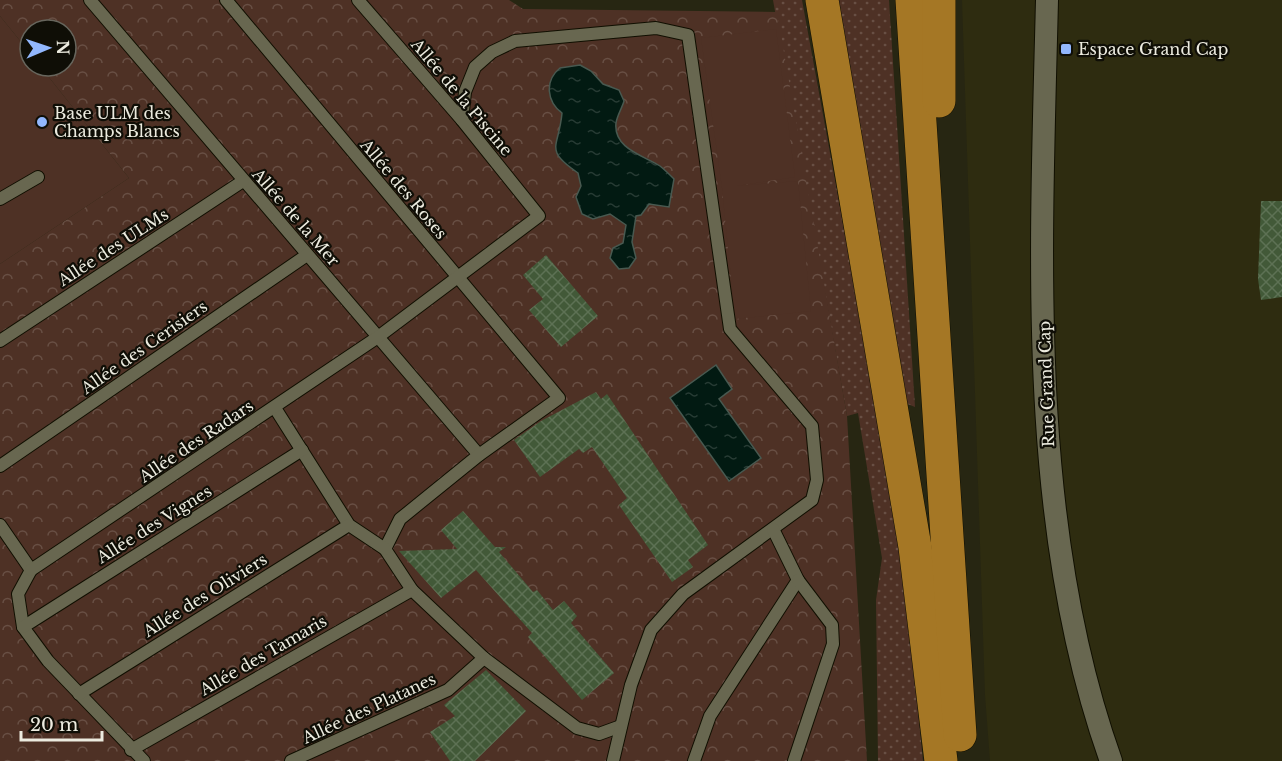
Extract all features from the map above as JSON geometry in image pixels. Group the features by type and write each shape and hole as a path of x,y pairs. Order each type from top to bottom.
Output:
{"highway":[{"path":"822,0 915,547 941,761"},
{"path":"912,0 962,761"},
{"path":"939,0 946,529"}],"street":[{"name":"Rue Grand Cap","path":"1047,0 1043,270 1050,465 1061,566 1078,649 1111,761"}],"lane":[{"name":"Allée de la Mer","path":"90,0 479,455"},
{"name":"Allée des Roses","path":"226,0 559,398 479,455"},
{"name":"Allée de la Piscine","path":"358,0 462,120 539,216"},
{"path":"462,120 465,92 475,67 492,52 515,41 656,28 688,35 730,329 812,426 817,480 812,500 683,594 651,630 630,685 613,761"},
{"path":"0,199 38,177"},
{"name":"Allée des ULMs","path":"0,341 243,181"},
{"name":"Allée des Radars","path":"31,570 378,337 539,216"},
{"name":"Allée des Cerisiers","path":"0,466 307,255"},
{"path":"275,408 349,525 385,549 412,590 484,657 578,728 599,734 621,726"},
{"name":"Allée des Vignes","path":"23,627 302,450"},
{"path":"385,549 400,519 479,455"},
{"path":"0,525 31,570 18,594 23,627 48,661 144,761"},
{"name":"Allée des Oliviers","path":"79,694 349,525"},
{"path":"773,529 798,580 832,625 833,644 794,761"},
{"path":"694,761 710,716 798,580"},
{"name":"Allée des Tamaris","path":"131,750 412,590"},
{"name":"Allée des Platanes","path":"291,761 448,690 484,657"}],"shaded area":[{"path":"962,0 1282,0 1282,761 990,761 985,695"}],"green space":[{"path":"0,0 509,0 523,9 777,12 847,416 867,761 0,761 0,264 129,178 50,78 78,78 78,18 18,18 18,38 0,16"},
{"path":"773,0 802,0 900,535 923,761 878,761 876,600 882,558 858,413 847,416"},
{"path":"832,0 889,0 915,407 900,401"},
{"name":"Base ULM des Champs Blancs","path":"0,16 18,38 18,78 50,78 129,178 0,264"},
{"path":"776,29 795,177 737,186 798,181 811,311 735,319 722,188 701,38"}],"water":[{"path":"580,65 591,71 603,84 619,90 624,101 616,123 616,132 620,139 631,150 660,166 674,179 669,207 649,204 641,215 636,216 632,242 636,258 629,268 619,269 610,258 613,248 623,243 626,225 610,214 593,219 582,214 576,197 581,186 578,173 557,153 562,113 553,103 549,91 551,79 560,68"},
{"path":"716,365 732,389 719,399 761,458 729,481 670,398"}],"building":[{"path":"1261,201 1282,201 1282,297 1261,300 1258,279"},
{"path":"546,255 598,316 561,347 529,310 543,299 523,275"},
{"path":"596,392 601,399 607,394 708,545 688,560 693,567 672,582 619,505 627,498 592,447 583,453 579,449 540,477 514,440 541,421"},
{"path":"463,511 495,547 506,547 499,552 533,592 537,590 553,610 564,601 577,616 571,623 614,673 582,700 528,637 532,633 476,570 441,598 399,551 457,549 441,530"},
{"path":"486,670 526,711 475,761 450,761 430,732 455,716 444,705"}],"place":[{"name":"Espace Grand Cap","path":"1066,49"},
{"name":"Base ULM des Champs Blancs","path":"42,122"}]}
